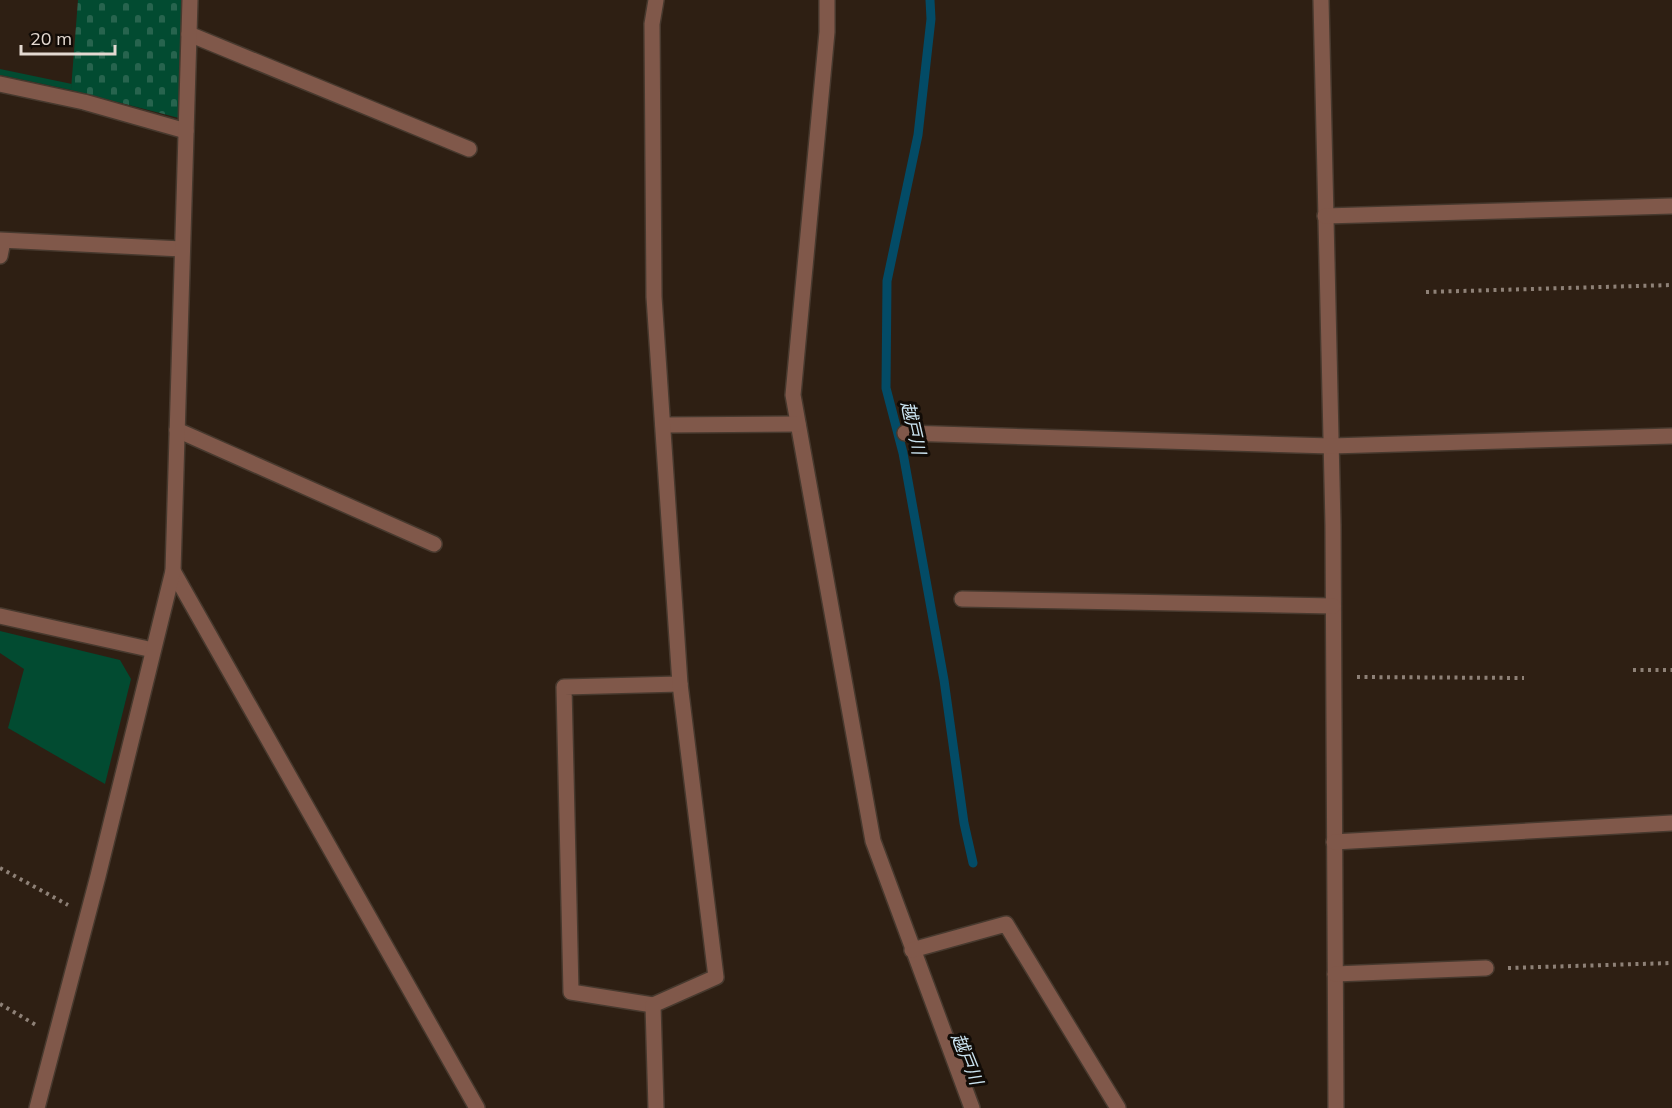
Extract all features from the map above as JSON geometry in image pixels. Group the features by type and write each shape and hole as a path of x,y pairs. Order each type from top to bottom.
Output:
{"street":[{"path":"37,1108 88,916 173,571 190,0"},
{"path":"656,0 652,24 654,297 680,684 716,977 653,1005 571,992 564,687 680,684"},
{"path":"827,0 827,32 793,395 873,841 972,1108"},
{"path":"1321,0 1331,446 1336,1108"},
{"path":"189,34 469,149"},
{"path":"0,84 84,102 186,131"},
{"path":"1325,216 1672,206"},
{"path":"0,256 2,241 182,249"},
{"path":"663,425 798,424"},
{"path":"177,430 434,544"},
{"path":"905,433 1331,446 1672,436"},
{"path":"173,571 477,1108"},
{"path":"962,599 1333,606"},
{"path":"0,616 153,650"},
{"path":"1334,842 1672,823"},
{"path":"912,950 1006,924 1118,1108"},
{"path":"1335,974 1486,968"},
{"path":"653,1005 656,1108"}],"path":[{"path":"1426,292 1672,285"},
{"path":"1633,670 1672,670"},
{"path":"1334,677 1524,678"},
{"path":"0,868 88,916"},
{"path":"1486,968 1672,963"},
{"path":"0,1004 56,1036"}],"green space":[{"path":"78,0 187,0 184,113 179,118 71,90"},
{"path":"0,69 72,84 71,90 0,75"},
{"path":"0,631 120,660 131,679 105,784 8,728 24,669 0,653"}],"waterway":[{"name":"越戸川","path":"930,0 931,19 918,135 887,281 886,388 903,453 944,680 964,823 973,863"}]}
